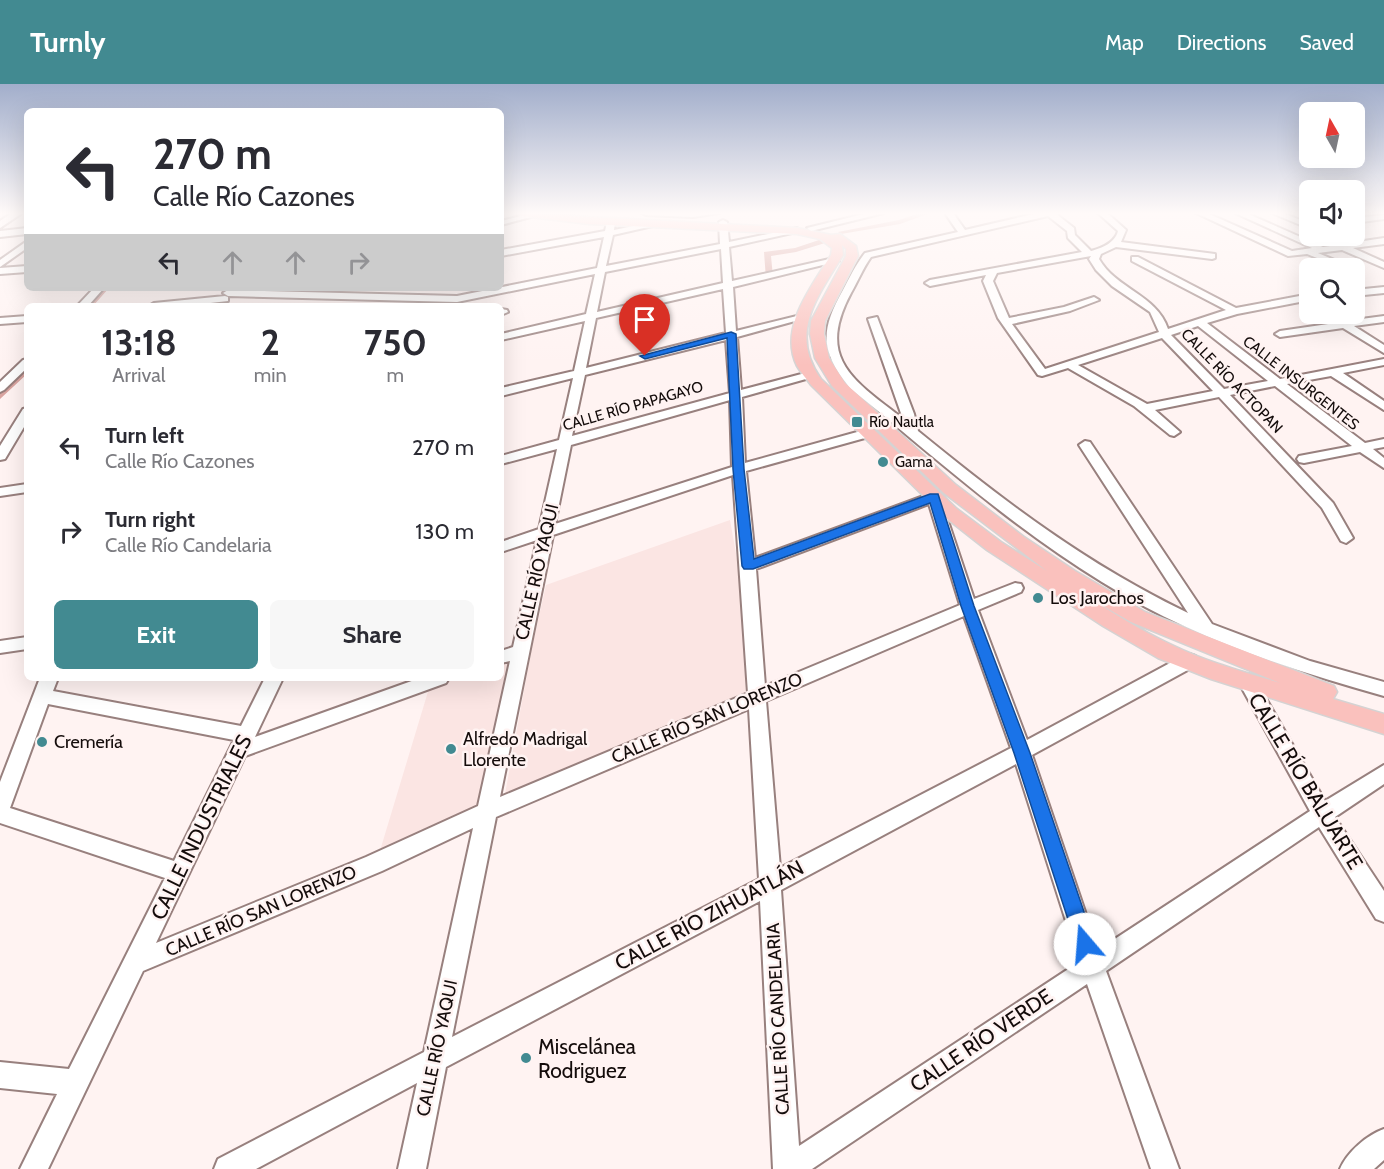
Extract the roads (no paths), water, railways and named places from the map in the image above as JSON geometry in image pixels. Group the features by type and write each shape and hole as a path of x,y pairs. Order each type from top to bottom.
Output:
{"main road":[{"path":"833,264 815,316 824,339 822,358 839,386 950,489 1017,541 1068,576 1138,617 1312,687 1384,711"},
{"path":"847,264 815,316 800,346 805,369 934,497 994,546 1060,590 1147,643 1246,681 1384,724"}],"street":[{"name":"CALLE RÍO YAQUI","path":"412,1169 602,264"},
{"path":"176,303 226,296 456,303 600,271 620,264"},
{"name":"CALLE RÍO CANDELARIA","path":"726,264 788,1169"},
{"path":"504,336 822,264"},
{"path":"504,391 731,334 815,316 838,304 851,292 864,264"},
{"path":"930,283 1037,264"},
{"name":"CALLE RÍO ACTOPAN","path":"1097,264 1114,289 1154,310 1160,319 1165,335 1322,499 1347,538"},
{"path":"1144,264 1235,311"},
{"path":"0,271 24,269"},
{"path":"993,272 988,281 990,291 1005,322 1042,373 1201,324 1235,311 1299,300"},
{"path":"1365,292 1384,290"},
{"path":"85,303 96,291"},
{"path":"1005,322 1066,309 1094,300"},
{"path":"0,321 24,319"},
{"path":"873,319 908,414 912,432"},
{"path":"1365,321 1384,319"},
{"name":"CALLE INSURGENTES","path":"1201,324 1384,464"},
{"path":"1280,334 1344,324 1384,350"},
{"path":"824,339 837,366 854,386 974,485 1077,560 1207,628 1292,661 1384,689"},
{"path":"1146,408 1384,362"},
{"path":"3,383 24,365"},
{"path":"1070,365 1159,416 1174,432"},
{"path":"1333,372 1384,406"},
{"name":"CALLE RÍO PAPAGAYO","path":"504,459 809,375"},
{"path":"0,456 24,417"},
{"path":"504,546 739,469 868,433"},
{"path":"1304,459 1384,442"},
{"path":"1086,444 1207,628"},
{"path":"0,492 24,488"},
{"path":"748,566 934,497 968,606 1022,753 1092,965 1165,1169"},
{"name":"CALLE RÍO SAN LORENZO","path":"135,963 374,864 486,812 1015,588"},
{"path":"0,647 24,643"},
{"path":"504,656 520,651"},
{"name":"CALLE RÍO ZIHUATLÁN","path":"228,1169 434,1059 1022,753 1189,661"},
{"name":"CALLE INDUSTRIALES","path":"34,1169 273,681"},
{"path":"0,808 46,687 242,743 431,681"},
{"name":"CALLE RÍO BALUARTE","path":"1246,681 1323,816 1384,911"},
{"name":"CALLE RÍO VERDE","path":"788,1169 1092,965 1323,816 1384,773"},
{"path":"0,814 179,873"},
{"path":"0,1075 76,1083"},
{"path":"1354,1169 1384,1142"}],"waterway":[{"path":"768,264 769,277"},
{"path":"91,303 102,291"},
{"path":"0,396 24,372"}],"place":[{"name":"Río Nautla","path":"857,422"},
{"name":"Gama","path":"883,462"},
{"name":"Los Jarochos","path":"1038,598"},
{"name":"Cremería","path":"42,742"},
{"name":"Alfredo Madrigal Llorente","path":"451,749"},
{"name":"Miscelánea Rodriguez","path":"526,1058"}]}
